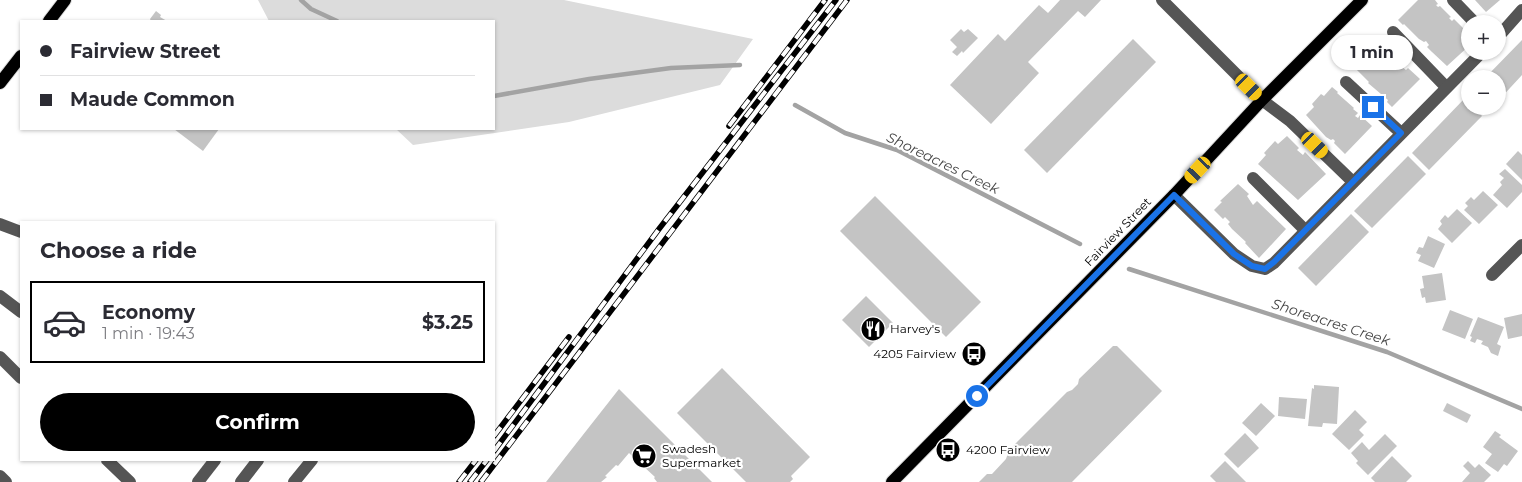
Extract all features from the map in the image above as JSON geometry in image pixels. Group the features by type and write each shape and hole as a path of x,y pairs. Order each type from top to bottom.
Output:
{"main road":[{"path":"50,20 65,0"},
{"name":"Fairview Street","path":"892,482 1174,195 1262,100 1362,0"},
{"path":"0,83 20,57"}],"street":[{"path":"1162,0 1262,100 1290,121 1353,182"},
{"path":"1452,0 1467,15"},
{"path":"1506,28 1522,10"},
{"path":"1393,32 1446,87"},
{"path":"1174,195 1224,245 1246,263 1265,269 1474,60"},
{"path":"1346,82 1401,133"},
{"path":"1254,178 1305,230"},
{"path":"0,224 20,232"},
{"path":"1492,275 1522,245"},
{"path":"0,296 20,311"},
{"path":"0,357 20,377"},
{"path":"108,461 130,482"},
{"path":"198,482 214,461"},
{"path":"241,482 257,461"},
{"path":"294,482 311,461"},
{"path":"0,476 6,482"}],"shaded area":[{"path":"258,0 564,0 753,39 720,85 569,122 413,145 397,130 495,130 495,20 268,20"}],"building":[{"path":"1060,0 1101,0 1085,17 1078,11 1028,62 1039,73 991,124 950,85 998,34 1005,41 1039,5 1048,13"},
{"path":"1418,0 1435,0 1438,4 1436,5 1440,6 1451,17 1449,18 1452,21 1454,19 1461,26 1461,53 1447,66 1427,47 1429,45 1426,41 1424,42 1419,39 1398,20"},
{"path":"1475,0 1500,0 1486,12"},
{"path":"156,11 161,15 160,17 165,20 150,20"},
{"path":"961,29 964,32 968,29 978,38 963,53 962,51 957,56 952,52 957,47 950,40"},
{"path":"1133,39 1156,62 1047,173 1024,150"},
{"path":"1379,40 1385,45 1384,47 1401,60 1400,62 1404,65 1402,67 1406,70 1408,68 1420,79 1392,107 1387,102 1388,100 1368,83 1354,67"},
{"path":"1522,40 1522,75 1506,92 1506,70 1493,70 1503,60 1506,60 1506,56"},
{"path":"1332,87 1358,113 1355,116 1358,118 1360,115 1372,126 1345,154 1334,143 1333,139 1331,140 1326,137 1306,115 1314,107 1312,104 1321,94 1324,96"},
{"path":"1461,102 1461,115 1482,116 1429,170 1412,153"},
{"path":"175,130 218,130 203,151"},
{"path":"1287,136 1299,148 1297,150 1303,155 1305,152 1326,174 1298,200 1258,164 1266,155 1264,153 1275,141 1278,144"},
{"path":"1518,151 1522,155 1522,180 1506,164"},
{"path":"1408,156 1426,174 1372,228 1354,211"},
{"path":"1505,169 1522,185 1522,192 1507,208 1493,195 1502,185 1500,182 1504,178 1499,174"},
{"path":"1238,184 1249,194 1247,196 1253,205 1257,201 1286,229 1259,258 1232,229 1228,224 1230,222 1225,217 1223,219 1214,210 1222,202 1220,201"},
{"path":"1483,191 1498,205 1479,224 1464,210 1468,206 1465,203 1471,197 1474,200"},
{"path":"875,196 981,302 946,337 840,231"},
{"path":"1457,209 1472,223 1452,243 1438,229 1442,224 1440,221 1445,215 1448,218"},
{"path":"1351,214 1369,232 1316,286 1298,268"},
{"path":"1428,236 1445,244 1434,268 1418,261 1421,255 1416,253 1419,247 1423,248"},
{"path":"1442,273 1446,300 1426,303 1425,297 1422,298 1420,289 1424,288 1422,276"},
{"path":"866,296 893,323 869,347 842,320"},
{"path":"1450,310 1473,319 1465,339 1442,330"},
{"path":"1522,314 1522,336 1508,339 1504,318"},
{"path":"1478,317 1504,327 1497,344 1501,346 1498,356 1491,353 1488,347 1481,344 1483,341 1477,339 1475,343 1470,341 1472,337 1470,336"},
{"path":"1113,346 1117,346 1162,391 1072,482 979,482 987,474 992,474 1006,459 1009,450 1067,392 1078,384 1079,379"},
{"path":"722,368 810,457 791,476 793,479 790,482 746,482 677,413"},
{"path":"1314,385 1339,387 1337,424 1323,423 1322,427 1308,426 1312,388 1314,389"},
{"path":"619,389 712,482 657,482 655,477 629,453 601,482 546,482"},
{"path":"1279,397 1307,399 1305,419 1278,416"},
{"path":"1261,403 1275,416 1256,436 1242,423"},
{"path":"1447,403 1471,415 1467,423 1443,411"},
{"path":"1355,410 1367,422 1359,430 1364,435 1349,450 1332,434"},
{"path":"1495,431 1501,435 1499,437 1518,451 1507,466 1504,464 1498,472 1485,463 1492,454 1483,447"},
{"path":"1245,433 1259,448 1238,468 1224,454"},
{"path":"1385,434 1397,446 1368,475 1356,463 1358,461 1351,453 1362,442 1369,450"},
{"path":"1392,456 1412,476 1406,482 1375,482 1371,478"},
{"path":"1225,461 1246,482 1216,482 1210,476"},
{"path":"1468,461 1475,468 1479,464 1491,475 1484,482 1462,482 1470,473 1463,466"}],"waterway":[{"name":"Shoreacres Creek","path":"301,0 311,9 335,20"},
{"name":"Shoreacres Creek","path":"495,96 589,79 671,68 740,65"},
{"name":"Shoreacres Creek","path":"795,105 845,133 897,150 1080,244"},
{"name":"Shoreacres Creek","path":"1129,269 1387,352 1522,409"}],"railway":[{"path":"729,126 825,0"},
{"path":"495,450 659,229 836,0"},
{"path":"481,482 847,0"},
{"path":"495,435 569,337"},
{"path":"459,482 475,461"},
{"path":"470,482 486,461"}],"place":[{"name":"Harvey's","path":"873,329"},
{"name":"4205 Fairview","path":"974,354"},
{"name":"4200 Fairview","path":"948,450"},
{"name":"Swadesh Supermarket","path":"644,456"}],"route":[{"path":"977,396 1174,195 1234,254 1252,266 1265,269 1401,133 1373,107"}]}
